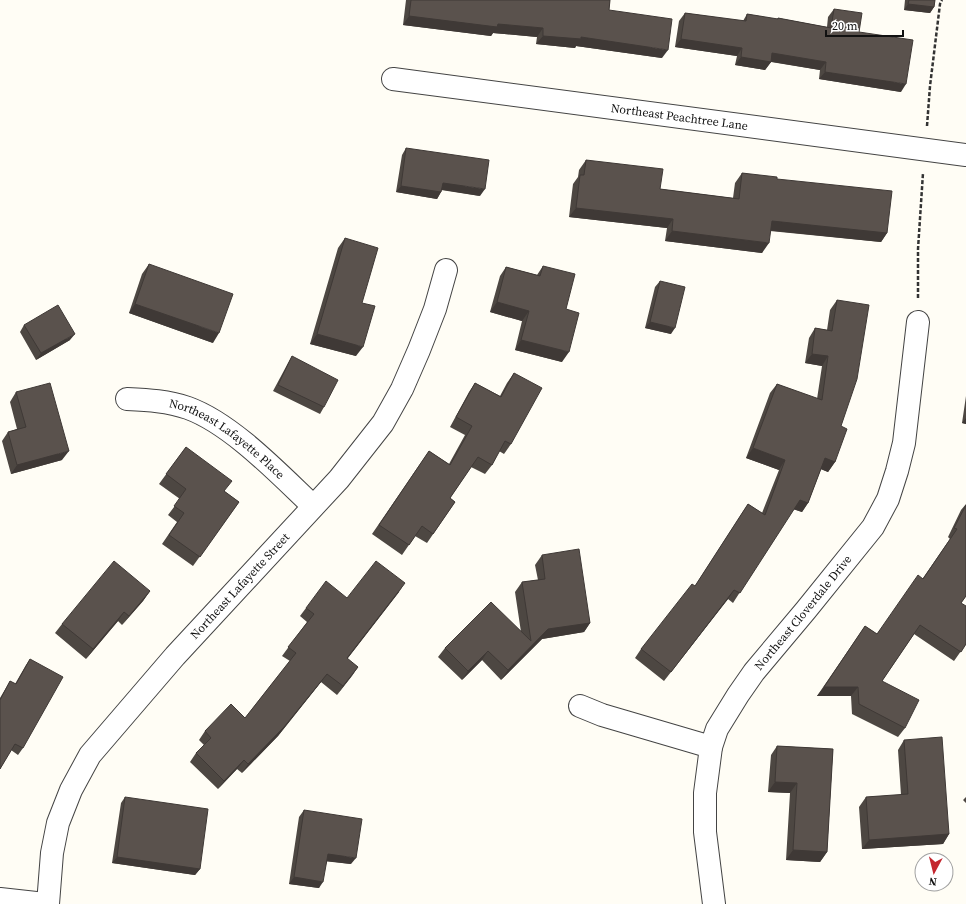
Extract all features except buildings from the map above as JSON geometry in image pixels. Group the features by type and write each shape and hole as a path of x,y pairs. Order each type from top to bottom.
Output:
{"street":[{"name":"Northeast Peachtree Lane","path":"393,79 966,155"},
{"name":"Northeast Lafayette Street","path":"48,904 52,853 58,823 71,790 90,755 174,656 339,479 383,423 402,389 420,350 435,309 446,270"},
{"name":"Northeast Cloverdale Drive","path":"714,904 705,832 705,793 711,747 718,729 738,695 754,672 873,527 888,499 898,471 904,443 918,322"},
{"name":"Northeast Lafayette Place","path":"127,399 160,401 188,408 216,422 251,449 313,506"},
{"path":"580,706 711,747"},
{"path":"0,899 45,904"}]}
